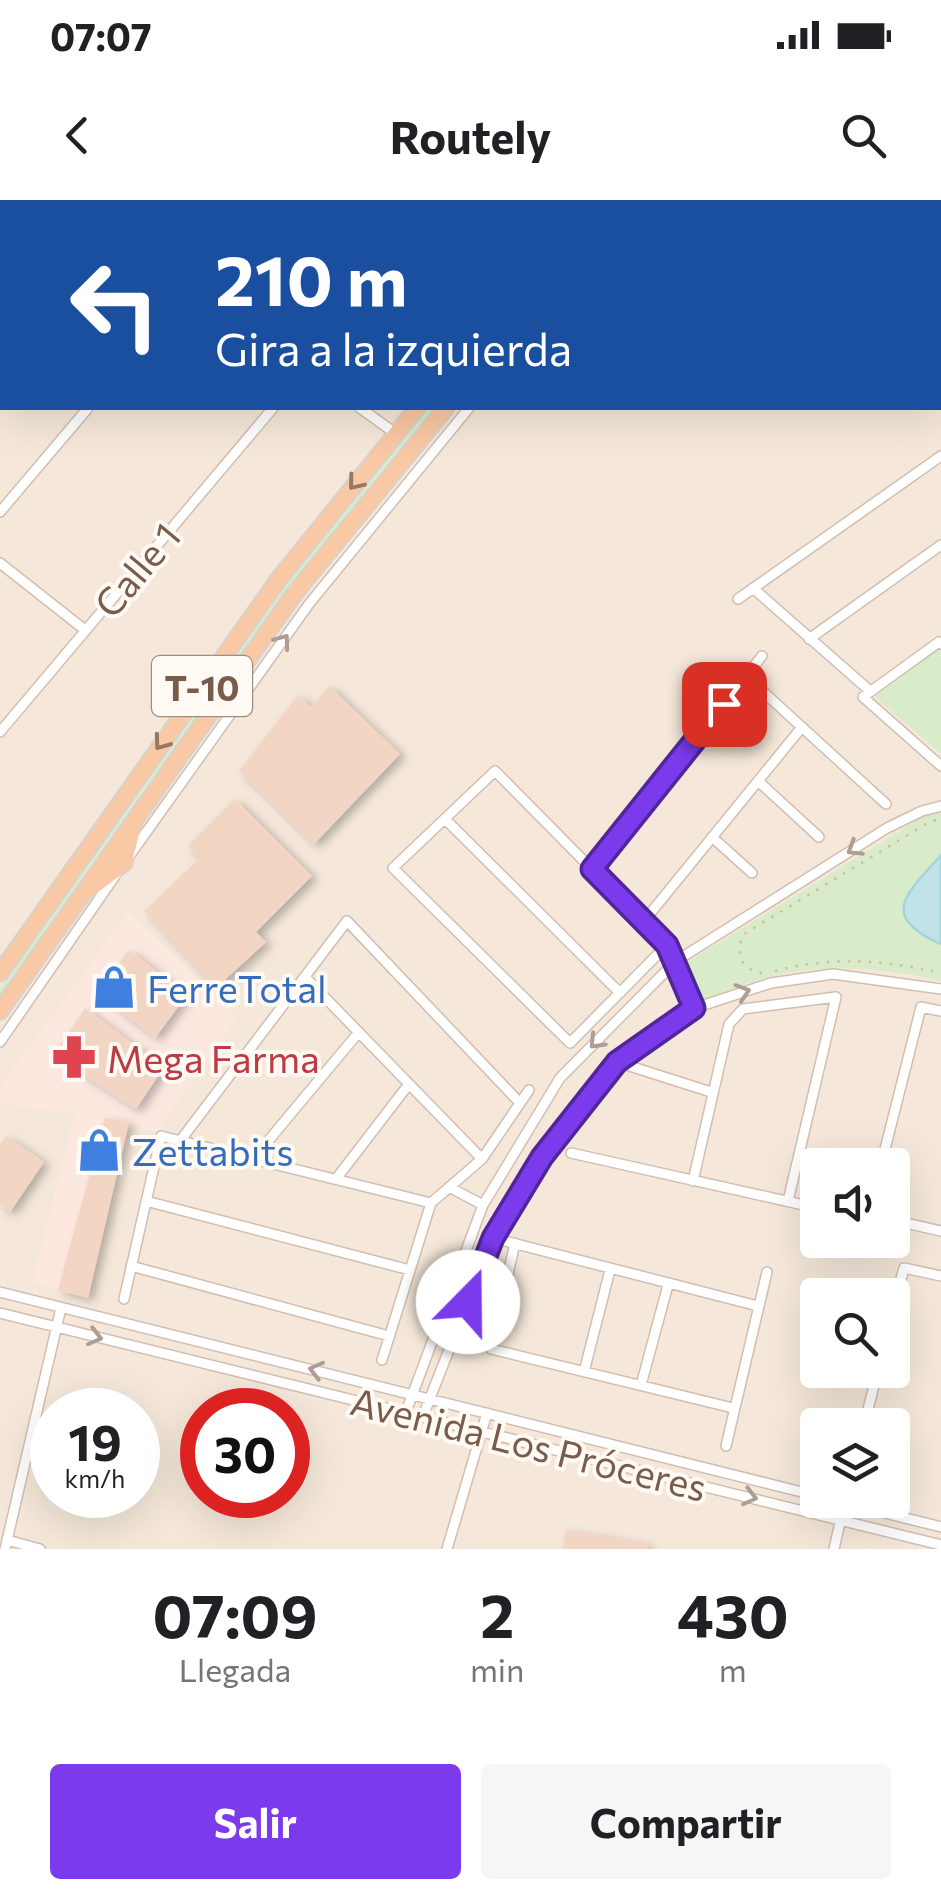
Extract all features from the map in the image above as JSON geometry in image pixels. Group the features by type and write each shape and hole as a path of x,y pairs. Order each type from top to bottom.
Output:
{"highway":[{"name":"T-10","path":"0,973 278,580 415,410"},
{"name":"T-10","path":"0,1011 296,594 444,410"},
{"path":"78,898 124,863 136,815"}],"street":[{"path":"0,512 86,410"},
{"name":"Calle 1","path":"0,732 271,410"},
{"path":"363,410 395,433"},
{"path":"0,1042 310,604 467,410"},
{"path":"738,599 941,456"},
{"path":"808,639 941,545"},
{"path":"0,563 85,630"},
{"path":"753,588 870,691"},
{"path":"940,642 864,697 941,766"},
{"path":"592,869 762,656"},
{"path":"746,676 886,804"},
{"path":"644,922 802,727"},
{"path":"667,945 570,1043 393,868 496,771 667,945 694,1008"},
{"path":"758,781 818,836"},
{"path":"406,1412 483,1205 560,1078 676,961 887,828 941,806"},
{"path":"446,819 620,993"},
{"path":"712,838 752,872"},
{"path":"180,1141 347,921 520,1104"},
{"path":"424,1416 493,1238 542,1157 617,1062 694,1008 771,983 833,974 941,989"},
{"path":"306,978 482,1159"},
{"path":"693,1180 729,1024 743,1009 836,997 788,1202"},
{"path":"886,1148 921,1007 941,1011"},
{"path":"253,1159 358,1032"},
{"path":"617,1062 711,1092"},
{"path":"336,1179 409,1084"},
{"path":"382,1360 431,1202 482,1159 529,1090"},
{"path":"124,1300 160,1136 431,1202"},
{"path":"571,1154 800,1204"},
{"path":"449,1187 483,1205"},
{"path":"146,1202 410,1270"},
{"path":"910,1224 941,1232"},
{"path":"493,1238 758,1306"},
{"path":"515,1243 491,1349 733,1408"},
{"path":"131,1266 389,1336"},
{"path":"901,1278 904,1268 941,1276"},
{"path":"584,1372 610,1270"},
{"path":"726,1446 767,1272"},
{"path":"641,1386 668,1284"},
{"name":"Avenida Los Próceres","path":"0,1292 800,1491"},
{"path":"40,1549 6,1544 61,1308"},
{"name":"Avenida Los Próceres","path":"0,1313 941,1545"},
{"path":"447,1549 487,1413"},
{"path":"906,1518 941,1527"},
{"path":"834,1549 840,1520"}],"path":[{"path":"744,934 941,818"}],"shaded area":[{"path":"0,410 941,410 941,1549 0,1549"},
{"path":"128,912 238,1016 156,1133 129,1123 88,1298 32,1283 75,1114 0,1103 0,1087"}],"green space":[{"path":"427,410 435,410 211,697 0,997 0,988 303,561"},
{"path":"938,649 941,652 941,754 875,697"},
{"path":"941,812 941,981 880,970 816,969 767,977 701,1000 686,963 922,817"}],"water":[{"path":"941,855 941,944 921,934 904,913 910,892"}],"building":[{"path":"329,686 400,754 314,844 239,771 298,695 311,707"},
{"path":"235,799 312,876 256,932 266,942 216,988 144,911 200,858 188,846"},
{"path":"129,950 187,995 155,1038 96,992"},
{"path":"85,1008 164,1067 136,1109 53,1055"},
{"path":"105,1118 129,1122 88,1298 58,1290"},
{"path":"6,1136 44,1162 10,1212 0,1205 0,1144"},
{"path":"566,1530 648,1544 648,1549 563,1549"}],"place":[{"name":"FerreTotal","path":"114,987"},
{"name":"Mega Farma","path":"74,1057"},
{"name":"Zettabits","path":"99,1150"}],"route":[{"path":"468,1302 493,1238 542,1157 617,1062 694,1008 667,945 592,869 724,704"}]}
